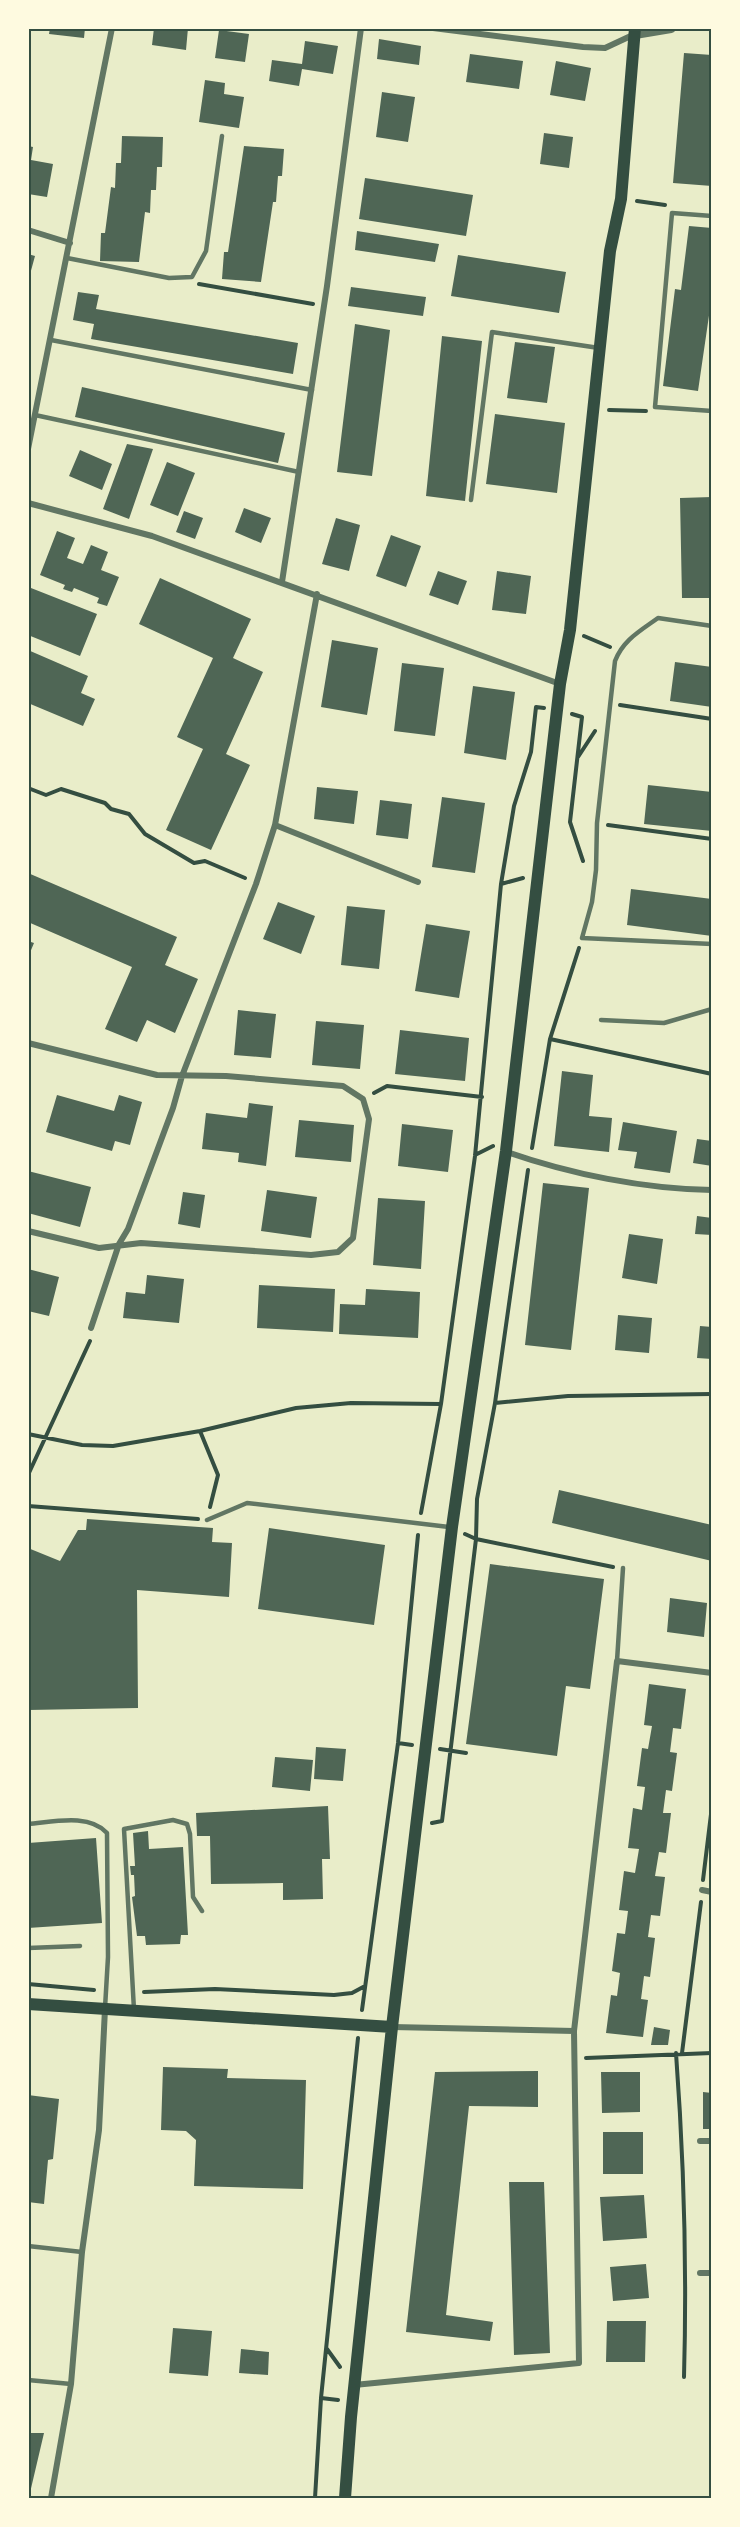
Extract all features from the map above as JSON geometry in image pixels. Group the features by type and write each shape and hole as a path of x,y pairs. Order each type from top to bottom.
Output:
{"main road":[{"path":"345,2499 354,2385 392,2027 452,1527 506,1151 560,684 570,630 610,251 621,199 635,31"},
{"path":"28,2004 392,2027"}],"street":[{"path":"28,449 112,28"},
{"path":"282,582 324,306 361,28"},
{"path":"433,28 605,48 635,31 671,28"},
{"path":"28,230 70,243"},
{"path":"28,503 152,536 560,684"},
{"path":"91,1328 119,1244 128,1229 173,1108 182,1076 256,884 275,825 317,594"},
{"path":"275,825 418,882"},
{"path":"28,1043 157,1075 226,1076 342,1086 363,1100 369,1119 353,1238 338,1252 311,1255 141,1243 99,1248 28,1232"},
{"path":"506,1151 530,1160 678,1190 711,1190"},
{"path":"354,2385 479,2375 579,2363 574,2031 617,1661 711,1673"},
{"path":"702,1890 711,1892"},
{"path":"51,2499 71,2384 82,2252 99,2130 105,2008"},
{"path":"392,2027 574,2031"},
{"path":"699,2141 711,2141"},
{"path":"700,2273 711,2273"}],"lane":[{"path":"66,258 169,278 192,277 206,251 222,136"},
{"path":"711,216 672,213 655,407 711,411"},
{"path":"471,500 492,332 599,348"},
{"path":"51,340 312,390"},
{"path":"36,415 299,472"},
{"path":"711,626 658,618 629,639 615,661 597,823 596,870 592,902 582,938 711,944"},
{"path":"601,1020 664,1023 711,1010"},
{"path":"207,1520 247,1503 452,1527"},
{"path":"617,1661 622,1568"},
{"path":"134,2010 124,1830 173,1820 187,1824 190,1834 193,1897 202,1911"},
{"path":"28,1824 81,1821 97,1825 106,1833 105,2008"},
{"path":"28,1948 80,1946"},
{"path":"28,2246 82,2252"},
{"path":"28,2380 71,2384"}],"path":[{"path":"654,203 664,204"},
{"path":"182,278 195,283 324,306"},
{"path":"592,409 642,412 655,407"},
{"path":"570,630 620,650"},
{"path":"612,704 711,719"},
{"path":"315,2499 321,2398 359,2025 398,1743 419,1524 441,1404 482,1097 501,884 514,806 531,752 536,707 582,717 570,822 585,867"},
{"path":"28,788 46,795 61,789 105,803 111,809 129,814 145,834 194,863 205,861 256,884"},
{"path":"597,823 711,839"},
{"path":"416,1826 442,1821 476,1539 477,1498 495,1403 530,1160 550,1040 582,938"},
{"path":"550,1040 711,1074"},
{"path":"363,1100 387,1086 482,1097"},
{"path":"28,1475 90,1342 91,1328"},
{"path":"495,1403 568,1396 711,1394"},
{"path":"28,1434 82,1445 113,1446 200,1431 296,1408 351,1404 441,1404"},
{"path":"28,1506 207,1520 218,1475 200,1431"},
{"path":"452,1527 476,1539 622,1568"},
{"path":"450,1751 466,1753"},
{"path":"682,2053 711,1806"},
{"path":"28,1984 106,1990"},
{"path":"133,1992 215,1989 334,1995 352,1993 366,1985"},
{"path":"676,2053 683,2140 687,2273 684,2377"},
{"path":"575,2058 711,2053"}],"building":[{"path":"50,28 85,28 84,38 49,34"},
{"path":"154,28 188,28 186,50 152,45"},
{"path":"219,30 249,34 245,62 215,58"},
{"path":"379,39 421,46 419,65 377,59"},
{"path":"305,41 338,46 333,74 302,69 299,86 269,81 272,60 302,64"},
{"path":"684,53 712,55 712,186 673,183"},
{"path":"470,54 523,61 519,89 466,82"},
{"path":"556,61 591,68 585,101 550,95"},
{"path":"205,80 225,83 224,94 244,97 239,128 199,122"},
{"path":"382,92 415,97 408,142 376,137"},
{"path":"544,133 573,137 569,168 540,164"},
{"path":"122,136 163,137 162,167 157,167 156,190 151,190 150,213 145,212 139,262 100,261 101,233 105,233 111,187 115,188 116,163 121,163"},
{"path":"28,146 33,147 31,160 53,164 47,197 28,194"},
{"path":"244,146 284,149 282,176 278,176 276,202 273,202 261,282 222,279 224,252 228,252"},
{"path":"365,178 473,195 466,236 359,219"},
{"path":"689,226 712,228 712,295 698,391 663,386 675,289 681,290"},
{"path":"357,231 439,244 435,262 355,250"},
{"path":"28,254 35,256 29,278 28,278"},
{"path":"458,255 566,272 559,313 451,296"},
{"path":"351,287 426,297 423,316 348,306"},
{"path":"78,292 99,295 96,309 298,343 293,374 91,339 94,324 73,320"},
{"path":"355,324 390,330 372,476 337,472"},
{"path":"442,336 482,341 465,501 426,496"},
{"path":"515,342 555,347 547,403 507,398"},
{"path":"82,387 285,433 278,463 75,417"},
{"path":"495,414 565,423 557,493 486,484"},
{"path":"127,444 153,449 129,519 103,509"},
{"path":"80,450 112,464 102,490 69,476"},
{"path":"167,462 195,473 178,516 150,505"},
{"path":"712,497 712,598 682,598 680,498"},
{"path":"244,508 271,518 261,543 235,532"},
{"path":"184,511 203,518 195,539 176,532"},
{"path":"336,518 360,525 349,571 322,564"},
{"path":"57,531 75,538 67,558 83,564 91,545 108,552 101,570 119,577 107,606 97,603 99,598 74,588 72,592 63,589 65,585 40,575"},
{"path":"391,535 421,546 406,587 376,576"},
{"path":"438,571 467,581 458,605 429,595"},
{"path":"497,571 531,576 526,614 492,610"},
{"path":"160,578 251,619 233,658 263,672 226,754 250,765 211,850 166,830 203,749 177,737 213,658 139,624"},
{"path":"31,588 97,614 80,656 28,635 28,595"},
{"path":"332,640 378,648 367,715 321,707"},
{"path":"28,650 88,676 81,693 95,699 83,726 28,703"},
{"path":"675,662 712,667 712,707 670,701"},
{"path":"402,663 444,668 435,736 394,731"},
{"path":"473,686 515,692 506,760 464,753"},
{"path":"648,785 712,792 712,831 644,824"},
{"path":"317,787 358,791 354,824 314,819"},
{"path":"442,797 485,803 475,873 432,867"},
{"path":"380,800 412,804 408,839 376,835"},
{"path":"28,873 177,937 165,965 198,979 175,1033 147,1020 137,1042 105,1029 132,967 28,922"},
{"path":"631,889 712,899 712,936 627,925"},
{"path":"278,902 315,916 301,954 263,939"},
{"path":"347,906 385,910 379,969 341,965"},
{"path":"426,924 470,931 459,998 415,991"},
{"path":"28,941 34,943 29,955 28,955"},
{"path":"238,1010 276,1014 271,1058 234,1055"},
{"path":"316,1021 364,1025 360,1069 312,1065"},
{"path":"400,1030 469,1038 465,1081 395,1074"},
{"path":"562,1071 593,1075 589,1116 612,1118 609,1152 554,1146"},
{"path":"57,1095 114,1111 119,1095 142,1102 130,1145 115,1141 112,1151 46,1132"},
{"path":"249,1103 273,1106 266,1166 238,1162 239,1153 202,1149 206,1113 247,1118"},
{"path":"299,1120 354,1125 351,1162 295,1157"},
{"path":"623,1122 677,1131 670,1173 634,1168 637,1152 618,1150"},
{"path":"402,1124 453,1130 448,1172 398,1166"},
{"path":"697,1139 712,1141 712,1166 693,1163"},
{"path":"28,1171 91,1187 80,1227 28,1213"},
{"path":"543,1183 589,1188 571,1350 525,1345"},
{"path":"267,1190 317,1197 311,1238 261,1231"},
{"path":"183,1192 205,1195 200,1228 178,1224"},
{"path":"378,1198 425,1201 421,1269 373,1265"},
{"path":"697,1216 712,1218 712,1235 695,1234"},
{"path":"629,1234 663,1239 657,1284 622,1278"},
{"path":"28,1269 59,1277 49,1316 28,1311"},
{"path":"147,1275 184,1279 179,1323 123,1318 126,1292 145,1294"},
{"path":"259,1285 335,1289 333,1332 257,1328"},
{"path":"366,1289 420,1292 418,1338 339,1334 340,1304 365,1305"},
{"path":"618,1315 652,1318 649,1353 615,1350"},
{"path":"700,1326 712,1327 712,1359 697,1358"},
{"path":"559,1490 712,1525 712,1561 552,1523"},
{"path":"87,1519 213,1528 212,1542 232,1543 229,1597 137,1590 138,1708 28,1710 28,1548 60,1561 78,1530 86,1530"},
{"path":"269,1528 385,1545 374,1625 258,1609"},
{"path":"490,1564 604,1579 590,1689 566,1686 557,1756 466,1744"},
{"path":"670,1598 707,1603 704,1637 667,1632"},
{"path":"649,1684 686,1689 681,1729 673,1728 670,1752 677,1753 672,1791 666,1790 663,1813 671,1813 666,1853 659,1852 655,1876 665,1877 660,1916 651,1915 648,1937 655,1938 650,1977 644,1976 641,1999 648,2000 643,2037 606,2033 611,1995 617,1996 620,1973 612,1971 617,1933 625,1934 628,1911 619,1910 624,1871 635,1873 639,1849 628,1848 633,1808 642,1810 645,1787 637,1786 642,1748 648,1749 652,1726 644,1725"},
{"path":"316,1747 346,1749 343,1781 314,1779"},
{"path":"275,1757 313,1760 310,1791 272,1787"},
{"path":"328,1806 330,1859 322,1859 323,1899 283,1900 283,1883 211,1884 210,1836 197,1836 196,1813"},
{"path":"148,1831 149,1849 183,1847 188,1935 181,1935 180,1944 146,1945 145,1936 137,1936 132,1897 135,1896 134,1875 131,1875 130,1866 135,1866 133,1833"},
{"path":"96,1838 102,1923 28,1928 28,1843"},
{"path":"654,2027 670,2030 668,2045 651,2045"},
{"path":"163,2067 228,2069 227,2078 306,2080 303,2189 194,2186 196,2140 186,2131 161,2130"},
{"path":"538,2071 538,2107 469,2106 446,2315 493,2322 490,2341 406,2332 435,2072"},
{"path":"601,2072 640,2072 640,2112 602,2113"},
{"path":"703,2092 712,2093 712,2129 703,2129"},
{"path":"28,2095 59,2099 53,2159 48,2160 44,2204 28,2202"},
{"path":"603,2132 643,2132 643,2174 603,2174"},
{"path":"509,2182 544,2182 550,2353 514,2355"},
{"path":"709,2183 712,2183 712,2206 709,2206"},
{"path":"644,2195 647,2238 603,2241 600,2197"},
{"path":"646,2264 649,2298 613,2301 610,2267"},
{"path":"607,2321 646,2321 645,2362 606,2362"},
{"path":"173,2328 212,2331 208,2376 169,2373"},
{"path":"241,2349 269,2352 268,2375 239,2373"},
{"path":"28,2433 44,2433 29,2497 28,2497"}]}
